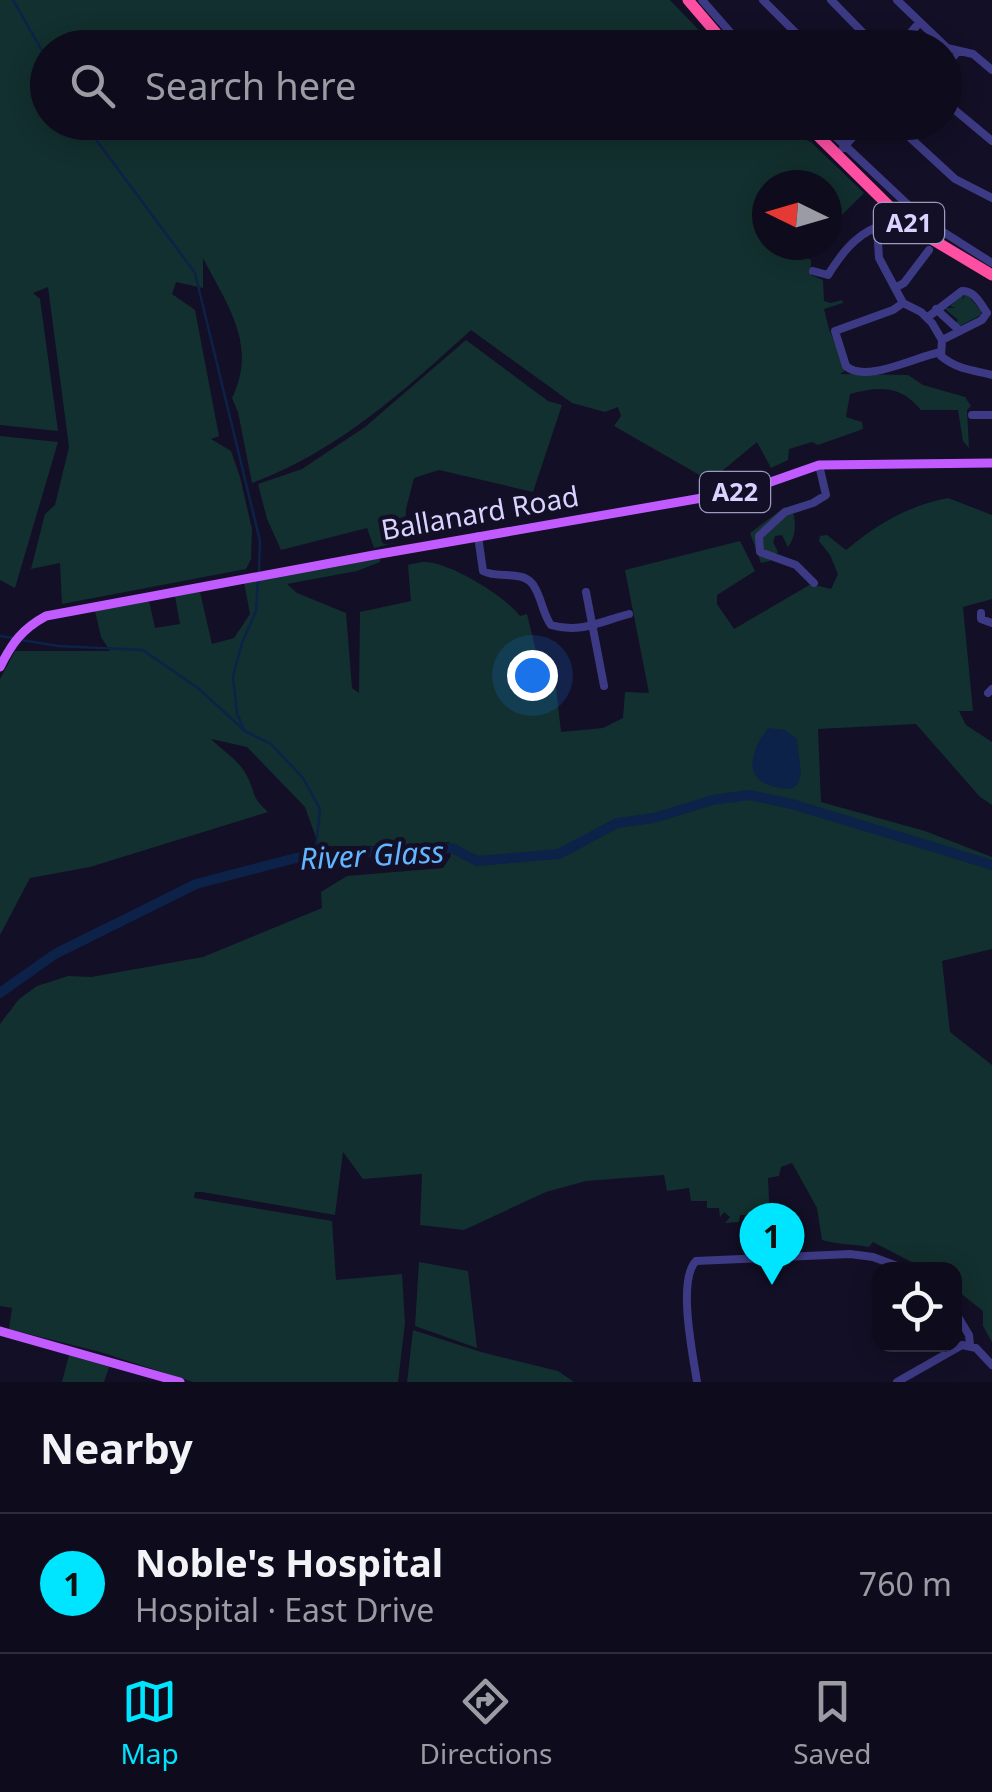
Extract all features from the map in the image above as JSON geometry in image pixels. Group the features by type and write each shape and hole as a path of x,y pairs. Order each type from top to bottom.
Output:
{"highway":[{"path":"688,0 714,30"},
{"name":"A21","path":"827,140 891,208 992,275"}],"main road":[{"name":"Ballanard Road","path":"0,667 12,641 46,616 748,490 819,465 992,463"},
{"path":"0,1331 180,1382"}],"street":[{"path":"702,0 728,30"},
{"path":"763,0 793,30"},
{"path":"831,0 860,30"},
{"path":"898,0 928,30"},
{"path":"913,30 920,22"},
{"path":"962,53 972,54 992,70"},
{"path":"962,115 992,141"},
{"path":"833,140 923,220 992,263"},
{"path":"841,151 850,140"},
{"path":"913,140 955,179 992,198"},
{"path":"812,271 827,280 844,250 877,228 891,208"},
{"path":"877,228 880,258 895,288 903,303 928,317 942,340 944,360 963,370 992,375"},
{"path":"895,288 904,283 925,253"},
{"path":"928,317 957,292 968,290 990,314 942,340"},
{"path":"903,303 835,330 846,366 859,373 901,366 941,352"},
{"path":"936,309 960,331"},
{"path":"972,415 992,415"},
{"path":"814,583 796,565 760,552 758,544 759,536 785,512 826,495 819,465"},
{"path":"478,536 484,571 528,579 535,586 551,625 566,629 592,627 630,614"},
{"path":"586,592 604,686"},
{"path":"981,613 981,620 992,623"},
{"path":"697,1382 688,1279 689,1269 696,1262 850,1254 891,1262"},
{"path":"962,1323 970,1346"},
{"path":"897,1382 954,1349 970,1346 992,1365"}],"green space":[{"path":"0,0 670,0 699,30 30,30 30,140 806,140 840,170 752,170 752,260 811,260 811,275 823,280 824,301 843,303 824,309 846,370 840,374 908,375 923,385 965,397 971,406 967,410 969,448 963,441 958,410 921,410 897,392 871,390 850,394 846,417 862,422 863,429 818,445 812,442 789,449 788,460 771,468 757,442 710,481 614,426 621,416 618,407 605,412 572,403 471,330 395,397 341,437 252,483 232,398 239,379 241,343 230,309 203,258 203,288 176,282 172,294 195,310 219,436 211,439 231,451 240,477 252,529 251,559 246,569 62,604 60,563 31,569 45,514 55,505 69,447 48,287 33,293 40,299 58,431 0,425"},
{"path":"842,172 864,193 842,215"},
{"path":"964,293 962,301 966,293 981,315 960,326 944,308 955,308 950,306"},
{"path":"466,340 548,401 562,405 533,492 439,470 414,478 405,532 394,543 374,548 367,528 281,550 267,519 258,484 302,469 365,427"},
{"path":"0,436 58,442 15,588 0,580"},
{"path":"948,498 992,515 992,599 963,607 973,711 959,711 966,725 992,742 992,805 980,797 916,724 818,729 821,802 925,831 992,857 992,949 942,961 950,1032 992,1065 992,1342 983,1326 983,1311 962,1294 962,1262 912,1262 873,1242 869,1247 822,1240 817,1208 792,1163 781,1167 779,1176 768,1178 770,1221 751,1222 750,1215 740,1215 739,1222 725,1223 730,1217 724,1212 720,1217 719,1208 707,1208 707,1201 691,1201 689,1188 667,1191 664,1175 586,1181 546,1192 464,1230 420,1225 422,1174 363,1179 343,1152 335,1215 202,1192 195,1192 194,1198 332,1221 336,1280 402,1274 405,1323 398,1382 193,1382 100,1352 9,1329 12,1308 0,1306 0,1024 19,999 37,986 68,976 91,977 203,957 322,908 321,892 347,876 443,868 451,856 449,842 319,846 305,807 247,747 211,739 240,765 256,798 268,812 90,867 30,878 0,935 0,679 15,651 110,651 101,637 95,611 149,601 155,628 180,624 175,596 200,592 212,644 234,638 250,614 244,582 380,558 380,562 357,571 287,584 297,593 346,613 352,688 359,693 360,612 411,601 408,565 424,562 462,574 502,599 520,616 527,614 540,668 554,669 561,732 603,728 623,718 625,692 649,693 625,570 740,541 755,571 717,595 717,604 734,629 811,584 831,589 838,574 819,541 820,536 827,535 846,550 894,517"},
{"path":"785,507 794,515 792,540 788,547 782,535 775,536 773,542 778,552 770,561 761,563 750,533"},
{"path":"419,1262 468,1271 477,1348 415,1326"},
{"path":"413,1330 558,1371 574,1382 407,1382"},
{"path":"69,1355 109,1367 104,1382 62,1382"}],"water":[{"path":"768,728 785,730 797,739 801,774 798,784 791,789 765,783 753,770 755,750"}],"waterway":[{"path":"13,0 30,30"},
{"path":"96,140 195,273 260,541 259,571"},
{"path":"245,731 237,714 233,676 256,611 258,579"},
{"path":"0,636 13,638"},
{"path":"21,640 143,650 199,689 245,731 271,744 303,778 320,809 315,858"},
{"name":"River Glass","path":"0,993 55,954 196,884 296,858 364,852 452,848 477,861 559,854 617,823 749,795 792,804 992,865"}],"place":[{"name":"Noble's Hospital","path":"772,1285"}]}
